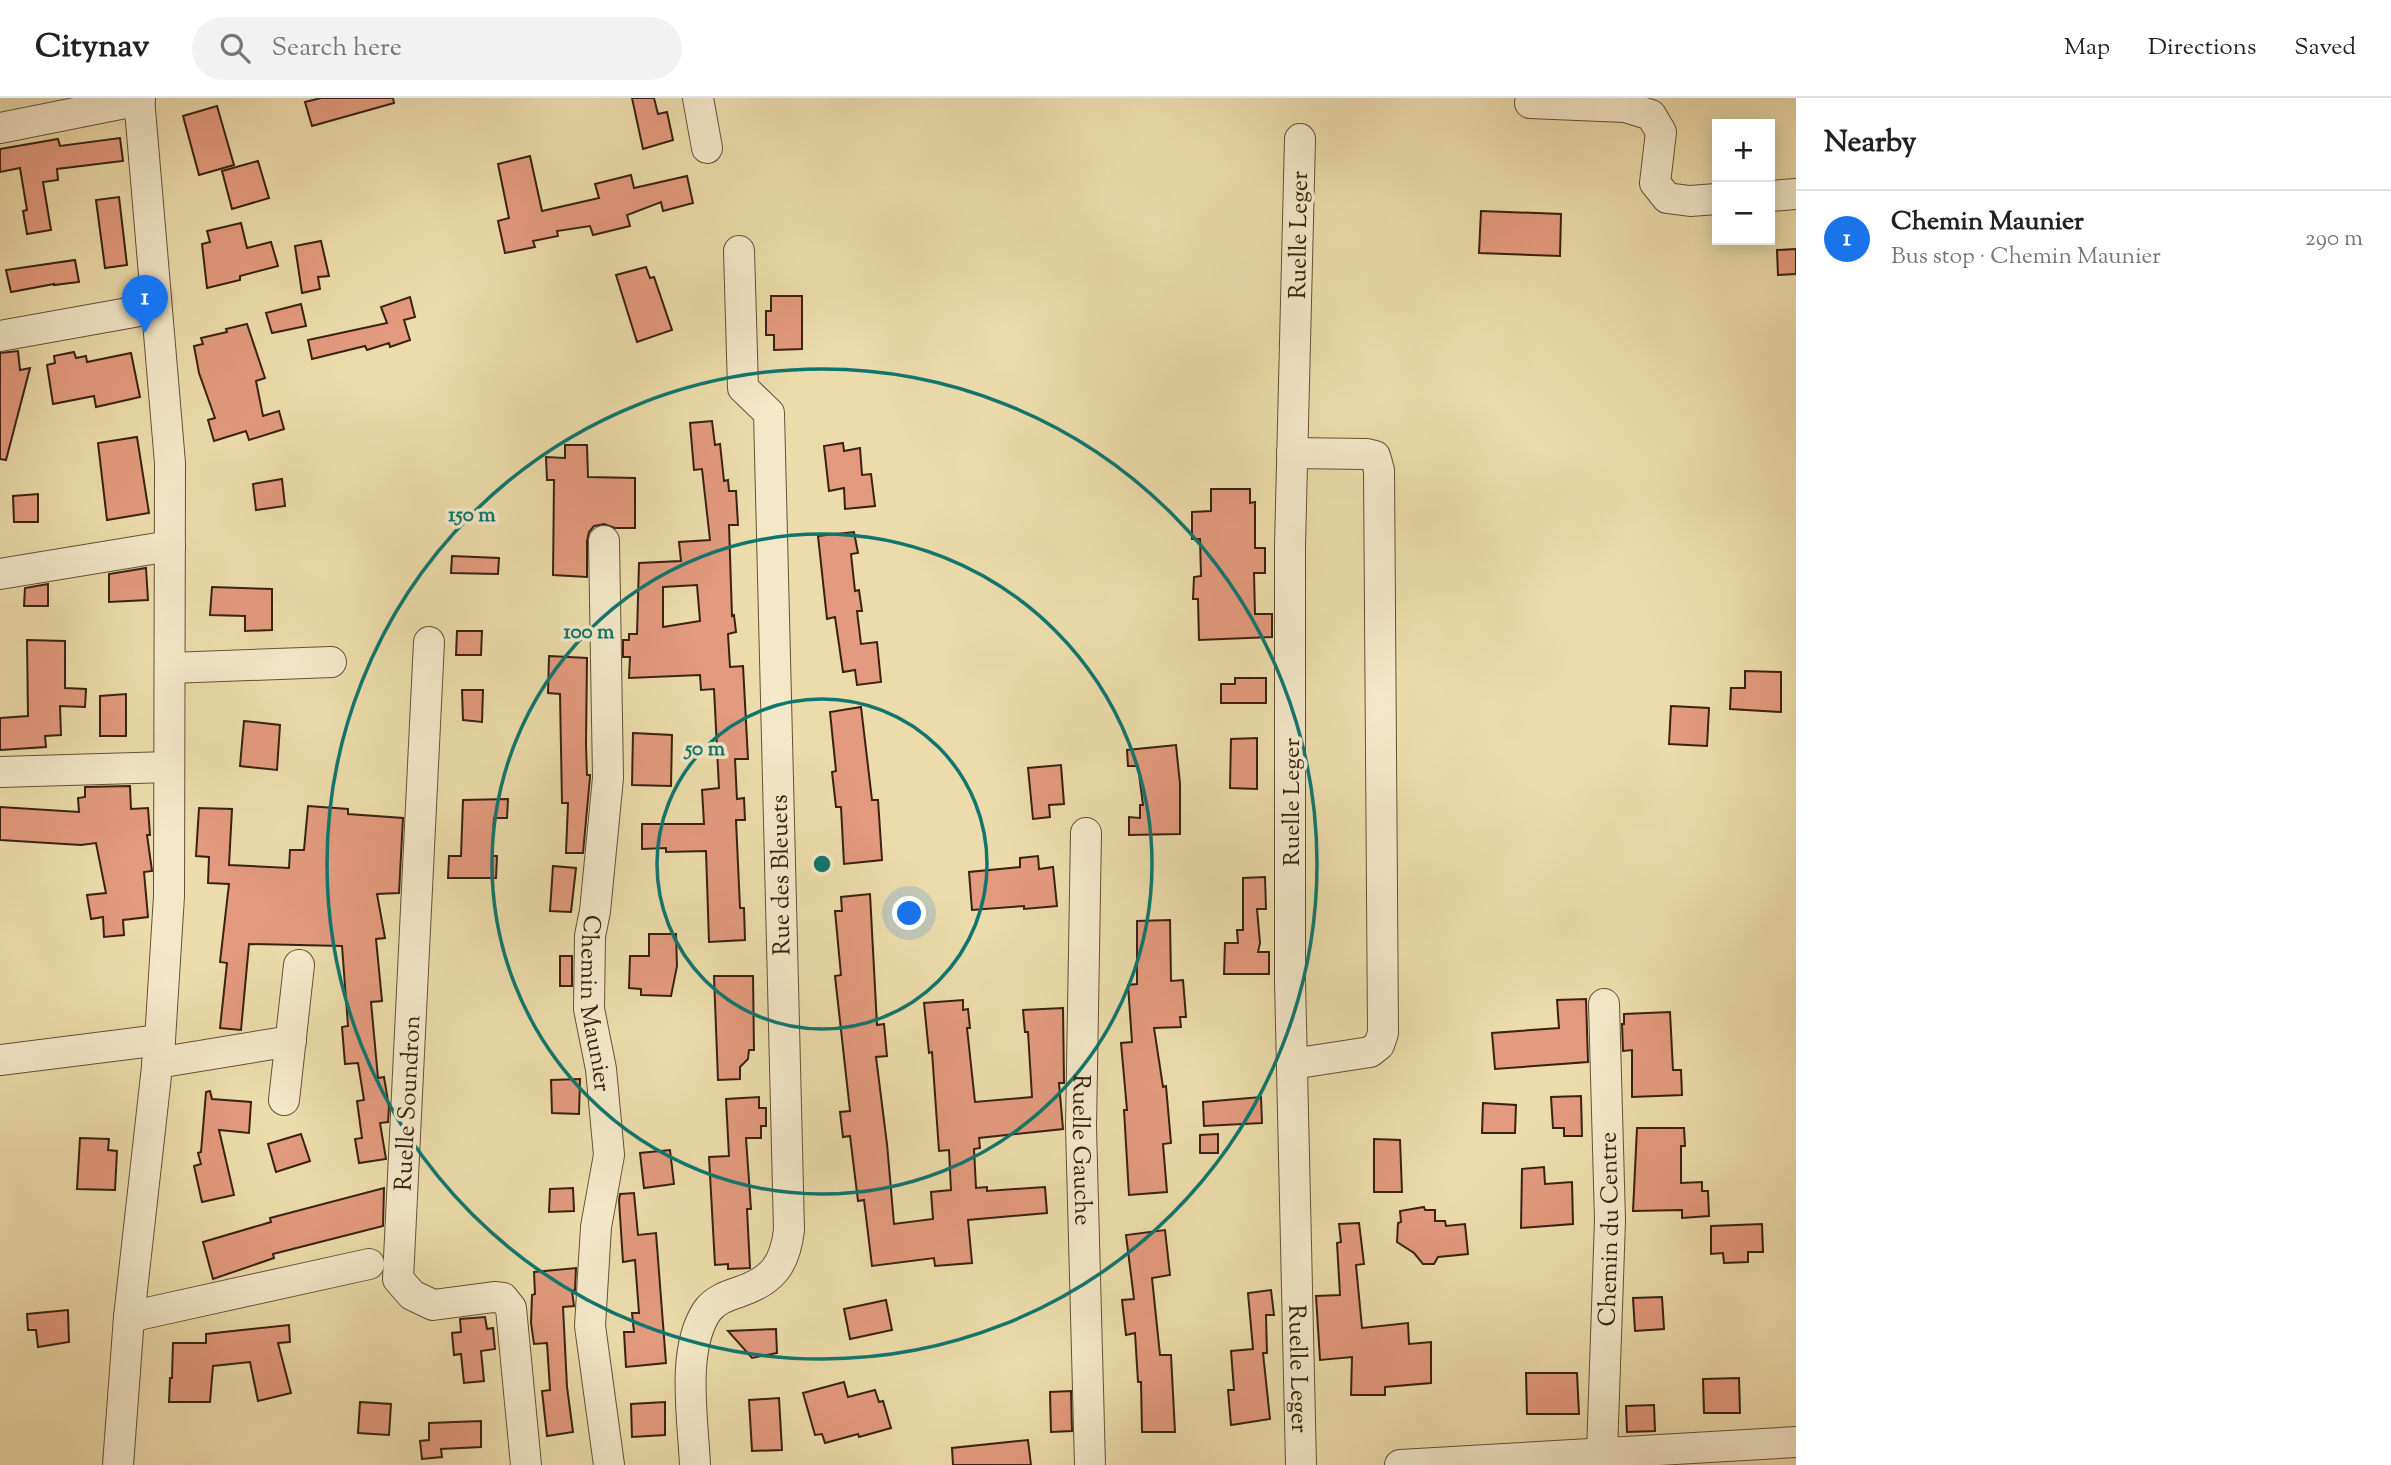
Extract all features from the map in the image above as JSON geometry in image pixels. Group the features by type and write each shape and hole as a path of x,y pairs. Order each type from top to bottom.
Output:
{"street":[{"path":"698,98 707,148"},
{"path":"0,128 140,99 170,463 169,896 158,1051 129,1317 118,1465"},
{"path":"1530,103 1625,107 1651,115 1661,132 1655,183 1667,198 1712,200"},
{"name":"Ruelle Leger","path":"1300,139 1290,546 1292,1063 1301,1465"},
{"path":"1775,196 1796,194"},
{"name":"Rue des Bleuets","path":"695,1465 691,1359 693,1340 708,1309 717,1301 753,1287 775,1271 787,1244 789,1230 769,413 743,388 739,251"},
{"path":"0,336 156,308"},
{"path":"1292,453 1367,454 1375,456 1379,470 1383,1033 1379,1045 1370,1052 1292,1063"},
{"name":"Chemin Maunier","path":"604,541 608,778 595,911 590,936 589,1009 601,1069 609,1156 596,1227 590,1326 609,1465"},
{"path":"0,574 170,546"},
{"name":"Ruelle Soundron","path":"429,642 398,1279 412,1295 433,1305 494,1297 503,1298 511,1308 526,1465"},
{"path":"170,668 331,662"},
{"path":"0,772 169,767"},
{"name":"Ruelle Gauche","path":"1086,833 1081,1128 1090,1465"},
{"path":"284,1100 299,965"},
{"name":"Chemin du Centre","path":"1602,1453 1610,1220 1604,1004"},
{"path":"0,1060 291,1041"},
{"path":"129,1317 369,1264"},
{"path":"1400,1465 1602,1453 1721,1455 1796,1442"}],"building":[{"path":"321,98 393,98 394,103 312,126 305,102"},
{"path":"632,98 654,98 658,114 667,112 673,140 643,149"},
{"path":"217,106 234,165 199,175 183,116"},
{"path":"120,138 123,161 57,169 58,180 43,182 51,230 27,234 23,211 27,210 20,168 0,172 0,149 58,139 60,146"},
{"path":"530,156 542,211 599,198 595,184 631,175 634,188 687,176 693,203 663,211 661,202 627,215 630,226 593,235 590,226 557,231 558,236 533,241 535,247 505,253 498,221 509,218 498,164"},
{"path":"258,161 269,198 232,209 222,171"},
{"path":"119,197 127,265 105,268 96,200"},
{"path":"1481,211 1561,214 1560,256 1479,253"},
{"path":"241,223 247,248 271,242 278,266 240,276 240,280 207,288 202,244 210,242 207,231"},
{"path":"321,241 329,276 318,277 320,289 302,293 295,246"},
{"path":"1796,249 1796,274 1778,275 1777,250"},
{"path":"75,260 79,282 11,292 6,270"},
{"path":"646,267 650,278 654,277 672,330 637,342 616,275"},
{"path":"771,296 802,296 802,349 774,350 774,335 766,335 766,311 771,311"},
{"path":"410,297 415,317 404,320 410,340 390,347 389,343 367,350 365,346 312,359 308,340 387,323 381,307"},
{"path":"301,304 306,326 272,333 266,313"},
{"path":"247,324 265,378 256,381 263,416 279,411 284,429 249,440 246,431 214,441 208,420 215,418 199,373 194,346 203,344 201,338"},
{"path":"18,351 20,370 30,368 6,460 0,459 0,353"},
{"path":"74,352 76,358 86,356 87,362 131,353 140,397 96,407 94,396 53,404 47,365 55,363 54,356"},
{"path":"712,421 715,445 720,444 724,481 728,480 729,491 736,491 738,525 729,525 732,616 734,615 736,632 728,634 730,667 743,666 748,759 735,759 737,799 744,798 745,820 736,820 740,908 744,908 745,940 709,942 706,851 666,852 666,848 642,849 642,824 704,824 702,790 719,788 714,689 701,690 700,675 629,678 630,657 623,657 623,640 629,640 629,634 637,634 639,563 681,561 679,542 710,540 702,469 694,470 690,423","holes":["697,585 700,621 663,627 663,587"]},
{"path":"137,437 149,513 107,520 98,443"},
{"path":"843,443 844,451 860,448 862,475 871,474 875,506 845,509 844,488 829,491 824,446"},
{"path":"565,445 587,445 588,477 635,478 635,528 615,528 604,524 594,526 587,541 587,577 553,575 554,480 547,480 546,457 565,458"},
{"path":"282,479 285,506 256,510 253,484"},
{"path":"1211,489 1250,489 1250,503 1255,502 1255,548 1265,548 1265,573 1254,573 1255,614 1272,614 1272,637 1199,640 1198,599 1193,599 1194,577 1201,576 1200,539 1192,539 1192,512 1211,511"},
{"path":"38,494 38,522 14,522 13,496"},
{"path":"854,532 858,553 851,554 855,591 859,590 862,611 857,611 861,644 877,642 881,682 857,685 855,670 843,672 835,617 827,619 818,536"},
{"path":"452,556 499,558 498,574 451,573"},
{"path":"146,568 148,600 109,602 109,574"},
{"path":"48,584 48,606 24,606 25,588"},
{"path":"212,587 272,589 272,630 245,631 245,616 210,615"},
{"path":"457,631 482,631 481,655 456,655"},
{"path":"27,640 65,641 65,688 86,689 85,707 60,706 61,735 45,736 46,747 0,750 0,718 28,716"},
{"path":"549,656 587,658 586,744 587,775 590,777 583,853 566,853 568,803 562,803 560,694 548,693"},
{"path":"1745,671 1781,672 1781,712 1730,709 1731,688 1745,688"},
{"path":"1235,678 1266,678 1266,703 1221,703 1221,684 1235,684"},
{"path":"462,690 483,690 482,722 463,720"},
{"path":"126,694 126,736 100,736 100,696"},
{"path":"1671,706 1709,708 1707,746 1669,744"},
{"path":"861,707 872,800 878,800 882,860 844,864 841,807 836,807 832,772 836,771 830,712"},
{"path":"244,721 280,725 277,770 240,766"},
{"path":"633,733 672,735 671,786 632,785"},
{"path":"1257,738 1257,789 1230,788 1231,739"},
{"path":"1176,745 1180,784 1180,834 1129,835 1129,817 1140,818 1140,805 1143,805 1138,766 1128,766 1127,750"},
{"path":"1061,765 1064,804 1049,805 1050,817 1033,819 1028,768"},
{"path":"130,786 131,809 148,808 150,835 147,835 152,871 144,872 148,917 123,920 124,935 104,937 103,917 91,919 87,895 106,893 96,843 81,845 0,840 0,807 79,812 78,798 85,797 85,787"},
{"path":"508,799 507,818 494,818 492,856 497,856 496,878 448,878 449,856 461,856 463,800"},
{"path":"308,806 348,809 348,814 403,818 399,893 377,894 385,938 376,939 382,1001 371,1002 378,1078 384,1077 389,1107 388,1122 380,1123 386,1159 359,1163 355,1139 362,1138 357,1101 364,1100 358,1063 345,1064 342,1027 348,1026 342,946 249,944 241,1030 220,1028 227,963 220,962 229,884 208,883 209,857 196,856 199,808 232,809 229,865 289,868 290,850 304,850"},
{"path":"1038,856 1039,869 1053,867 1057,906 972,910 969,872 1020,867 1020,858"},
{"path":"553,866 576,868 571,912 550,911"},
{"path":"1265,877 1266,909 1257,909 1260,943 1258,952 1269,952 1269,974 1224,974 1225,943 1238,943 1237,930 1243,930 1243,878"},
{"path":"870,894 877,1025 884,1024 887,1056 876,1057 894,1224 933,1219 931,1192 951,1190 949,1150 939,1151 932,1052 929,1053 924,1003 963,1000 963,1010 968,1009 970,1028 967,1028 975,1102 1032,1097 1028,1032 1025,1032 1023,1010 1063,1008 1064,1083 1059,1083 1063,1129 979,1138 980,1148 974,1149 976,1188 987,1187 987,1191 1045,1187 1047,1213 968,1220 972,1263 935,1266 934,1258 872,1266 864,1200 858,1201 850,1136 843,1137 840,1112 850,1111 835,976 841,975 835,911 842,911 841,897"},
{"path":"1170,920 1171,981 1183,980 1186,1017 1180,1017 1181,1027 1154,1028 1163,1087 1166,1086 1171,1143 1163,1144 1167,1192 1129,1195 1124,1110 1127,1110 1121,1043 1132,1042 1128,985 1137,984 1137,921"},
{"path":"649,934 676,934 677,966 671,996 641,995 641,989 629,988 630,956 649,956"},
{"path":"560,956 572,956 572,986 560,986"},
{"path":"714,976 753,976 754,1050 749,1050 748,1059 740,1067 740,1079 718,1080"},
{"path":"1586,999 1588,1062 1495,1069 1492,1033 1559,1028 1557,1000"},
{"path":"1670,1012 1673,1070 1681,1070 1682,1095 1632,1097 1632,1050 1623,1051 1624,1014"},
{"path":"580,1079 579,1114 552,1113 551,1080"},
{"path":"210,1091 212,1099 251,1102 249,1133 219,1130 234,1195 202,1202 194,1166 201,1164 198,1153 201,1152 206,1092"},
{"path":"1581,1096 1582,1136 1564,1136 1564,1128 1553,1128 1551,1097"},
{"path":"759,1097 759,1108 766,1108 766,1126 761,1126 761,1138 746,1138 751,1209 747,1209 750,1268 728,1269 728,1264 715,1265 709,1157 729,1156 726,1099"},
{"path":"1261,1097 1262,1123 1204,1126 1203,1102"},
{"path":"1483,1103 1516,1105 1515,1133 1482,1133"},
{"path":"1637,1128 1684,1128 1681,1183 1702,1182 1702,1191 1708,1191 1709,1216 1682,1218 1682,1210 1633,1211"},
{"path":"301,1134 310,1161 276,1172 268,1144"},
{"path":"1218,1134 1218,1153 1200,1153 1200,1135"},
{"path":"80,1138 109,1139 108,1150 117,1151 115,1190 77,1189"},
{"path":"1374,1139 1400,1140 1402,1192 1374,1192"},
{"path":"670,1150 674,1184 644,1188 640,1153"},
{"path":"1544,1167 1545,1184 1572,1182 1573,1224 1521,1228 1522,1169"},
{"path":"384,1188 383,1226 273,1254 274,1258 213,1279 203,1242 271,1222 270,1218"},
{"path":"573,1188 574,1211 549,1212 550,1189"},
{"path":"634,1193 638,1235 656,1233 666,1363 626,1367 624,1332 634,1332 632,1313 639,1313 635,1260 623,1262 619,1200 620,1194"},
{"path":"1424,1207 1425,1210 1435,1210 1435,1221 1445,1221 1446,1226 1465,1224 1468,1254 1438,1257 1434,1264 1423,1264 1414,1253 1397,1242 1400,1211"},
{"path":"1359,1223 1364,1264 1356,1265 1362,1328 1408,1323 1409,1344 1431,1342 1431,1383 1385,1387 1385,1395 1351,1395 1352,1357 1320,1360 1316,1296 1340,1295 1337,1243 1341,1242 1339,1224"},
{"path":"1762,1224 1763,1252 1748,1252 1748,1262 1724,1263 1723,1253 1711,1254 1711,1226"},
{"path":"1165,1230 1170,1275 1152,1278 1160,1355 1171,1355 1175,1432 1142,1432 1141,1382 1138,1382 1135,1333 1126,1335 1122,1300 1134,1299 1126,1235"},
{"path":"576,1268 575,1290 572,1291 574,1306 563,1307 567,1387 573,1432 547,1436 542,1391 550,1390 547,1343 534,1344 531,1323 532,1295 535,1294 534,1272"},
{"path":"1271,1290 1274,1315 1266,1315 1267,1353 1263,1353 1270,1419 1231,1425 1228,1390 1234,1390 1231,1351 1253,1349 1248,1293"},
{"path":"1662,1297 1664,1329 1635,1331 1633,1298"},
{"path":"886,1300 892,1330 850,1339 844,1309"},
{"path":"68,1310 69,1342 38,1347 36,1330 28,1330 27,1314"},
{"path":"485,1317 487,1329 493,1328 495,1349 481,1351 484,1381 464,1383 461,1354 454,1355 452,1333 461,1332 460,1319"},
{"path":"289,1325 290,1342 278,1343 291,1393 258,1401 250,1362 213,1366 210,1402 169,1402 173,1343 206,1343 206,1334"},
{"path":"776,1329 777,1353 752,1358 728,1331"},
{"path":"1526,1373 1577,1373 1579,1414 1527,1414"},
{"path":"1739,1378 1740,1413 1704,1413 1703,1379"},
{"path":"844,1382 848,1397 875,1390 879,1402 883,1401 891,1428 825,1443 822,1434 815,1435 803,1393"},
{"path":"1071,1391 1072,1431 1051,1432 1050,1392"},
{"path":"779,1398 782,1450 752,1451 749,1400"},
{"path":"360,1402 391,1404 389,1435 358,1433"},
{"path":"665,1402 665,1435 632,1437 631,1404"},
{"path":"1654,1405 1655,1431 1627,1432 1626,1406"},
{"path":"481,1421 481,1447 441,1449 442,1457 422,1459 420,1441 429,1440 429,1423"},
{"path":"1028,1440 1031,1465 953,1465 952,1448"}],"place":[{"name":"Chemin Maunier","path":"145,333"}]}
